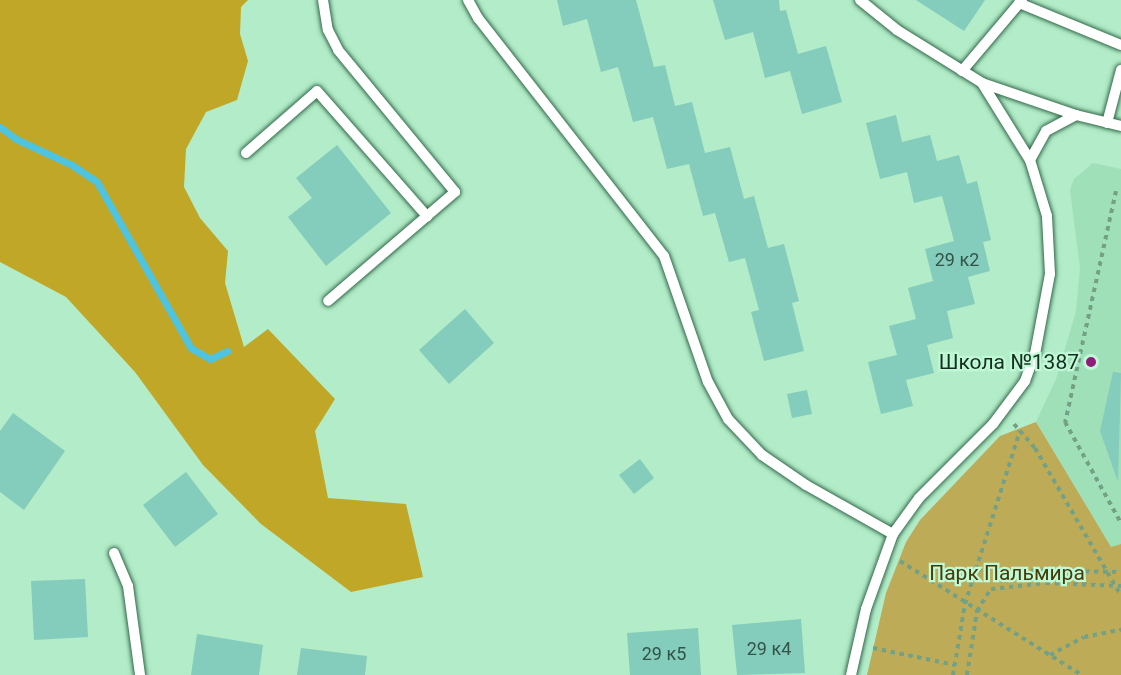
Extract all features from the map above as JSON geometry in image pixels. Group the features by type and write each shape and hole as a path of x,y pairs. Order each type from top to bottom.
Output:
{"lane":[{"path":"323,0 328,30 338,50 455,192 328,301"},
{"path":"468,0 478,18 664,256 708,382 728,419 762,455 806,485 893,534"},
{"path":"860,0 897,30 982,83 1076,115 1121,126"},
{"path":"873,10 880,0"},
{"path":"962,70 1021,2 1121,45"},
{"path":"1107,123 1121,70"},
{"path":"851,675 857,645 893,534 919,498 1004,412 1024,381 1035,354 1050,274 1047,216 1030,160 982,83"},
{"path":"246,153 317,91 427,216"},
{"path":"1030,160 1046,131 1076,115"},
{"path":"114,553 128,586 140,675"}],"path":[{"path":"1116,191 1065,422 1121,523"},
{"path":"1004,412 1035,448 1121,596"},
{"path":"953,675 965,604 1020,431"},
{"path":"886,552 965,604 1082,675"},
{"path":"977,570 1121,572"},
{"path":"967,675 977,611 991,589 1003,585 1121,586"},
{"path":"1050,655 1084,637 1121,630"},
{"path":"857,645 955,665"}],"shaded area":[{"path":"0,0 248,0 241,7 240,34 248,61 237,100 206,112 186,149 184,187 200,218 228,251 225,283 244,347 268,329 335,399 315,431 328,498 406,504 423,577 351,592 261,524 203,465 135,372 66,297 0,262"},
{"name":"Школа №1387","path":"1093,163 1121,169 1121,544 1111,548 1036,422 1056,379 1076,311 1080,268 1070,190 1074,179"}],"green space":[{"name":"Парк Пальмира","path":"1036,422 1111,547 1121,544 1121,675 867,675 886,593 906,542 920,520 1000,436"}],"building":[{"path":"557,0 636,0 654,67 665,65 675,106 692,102 705,153 730,147 744,199 754,196 768,248 784,244 799,301 792,303 804,351 764,361 751,312 759,310 745,258 729,262 715,213 703,216 689,164 667,169 653,117 633,122 618,67 601,72 587,19 563,26"},
{"path":"713,0 779,0 780,11 786,10 798,54 826,46 842,102 802,114 790,71 765,78 753,32 725,40"},
{"path":"916,0 985,0 964,31"},
{"path":"896,115 902,142 930,135 937,161 959,155 967,184 977,181 991,240 983,242 990,271 968,277 975,304 947,311 953,338 927,345 934,373 906,380 913,406 881,414 868,362 897,355 889,326 916,319 908,288 933,281 925,249 954,241 942,196 914,203 907,172 880,179 866,123"},
{"path":"337,145 391,213 326,266 288,217 312,198 296,178"},
{"path":"465,309 494,343 449,384 419,350"},
{"path":"1113,372 1121,373 1118,482 1100,431"},
{"path":"807,390 812,414 792,418 787,394"},
{"path":"13,413 65,451 24,510 0,492 0,431"},
{"path":"640,459 654,478 634,494 619,475"},
{"path":"186,472 218,514 175,547 143,505"},
{"path":"85,579 88,637 34,640 31,581"},
{"path":"801,619 805,673 737,675 732,625"},
{"path":"698,628 701,675 630,675 627,633"},
{"path":"197,634 263,645 259,675 191,675"},
{"path":"301,648 367,656 365,675 297,675"}],"waterway":[{"path":"0,127 16,139 72,165 97,182 191,348 210,359 227,351"}],"place":[{"name":"Школа №1387","path":"1091,362"}]}
